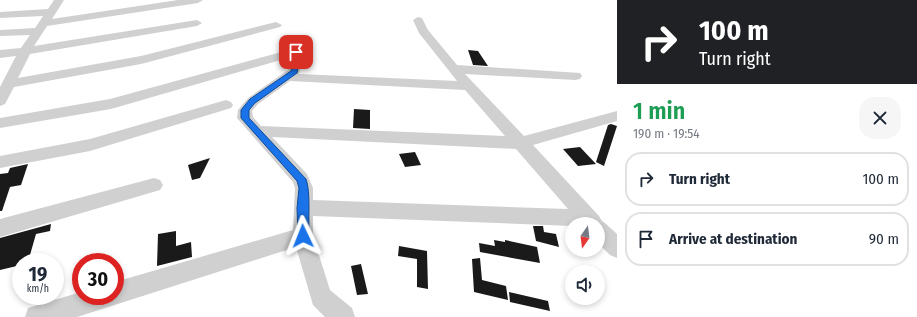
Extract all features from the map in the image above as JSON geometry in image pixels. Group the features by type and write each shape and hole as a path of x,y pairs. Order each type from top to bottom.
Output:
{"street":[{"path":"0,101 25,51 59,0"},
{"path":"0,33 198,0"},
{"path":"0,15 51,12"},
{"path":"418,20 423,31 454,69 587,217"},
{"path":"0,54 198,23"},
{"path":"8,84 141,60 276,25"},
{"path":"0,123 111,104 294,53 298,54 294,72 253,101 245,110 245,118 301,179 304,188 303,236 321,297 343,317"},
{"path":"454,69 575,76"},
{"path":"293,78 469,86"},
{"path":"0,162 90,145 226,104"},
{"path":"256,131 521,143 617,116"},
{"path":"0,228 154,185"},
{"path":"303,208 565,222"},
{"path":"124,291 303,236"},
{"path":"605,236 617,248"},
{"path":"37,317 78,305"}],"building":[{"path":"468,50 478,51 488,66 473,65"},
{"path":"354,109 370,110 370,129 353,128"},
{"path":"611,124 617,126 604,166 596,162 608,125"},
{"path":"580,147 596,164 578,166 563,149"},
{"path":"415,152 421,165 405,167 399,154"},
{"path":"210,158 200,178 192,180 188,165"},
{"path":"28,164 21,185 10,187 2,211 0,211 0,174 8,173 10,168"},
{"path":"51,224 50,231 36,234 31,253 12,253 12,267 0,270 0,238"},
{"path":"533,226 543,226 544,232 556,234 559,247 536,241"},
{"path":"176,231 176,246 191,242 192,257 157,266 158,234"},
{"path":"494,240 505,242 505,240 537,247 540,263 480,252 479,243 495,246"},
{"path":"399,246 427,251 428,289 417,287 417,259 398,256"},
{"path":"480,258 482,280 506,286 508,300 474,292 472,259"},
{"path":"361,264 368,294 357,295 351,266"},
{"path":"509,292 548,301 550,311 510,302"}],"route":[{"path":"296,52 298,54 294,72 288,78 253,101 245,110 245,118 301,179 304,188 303,236"}]}
